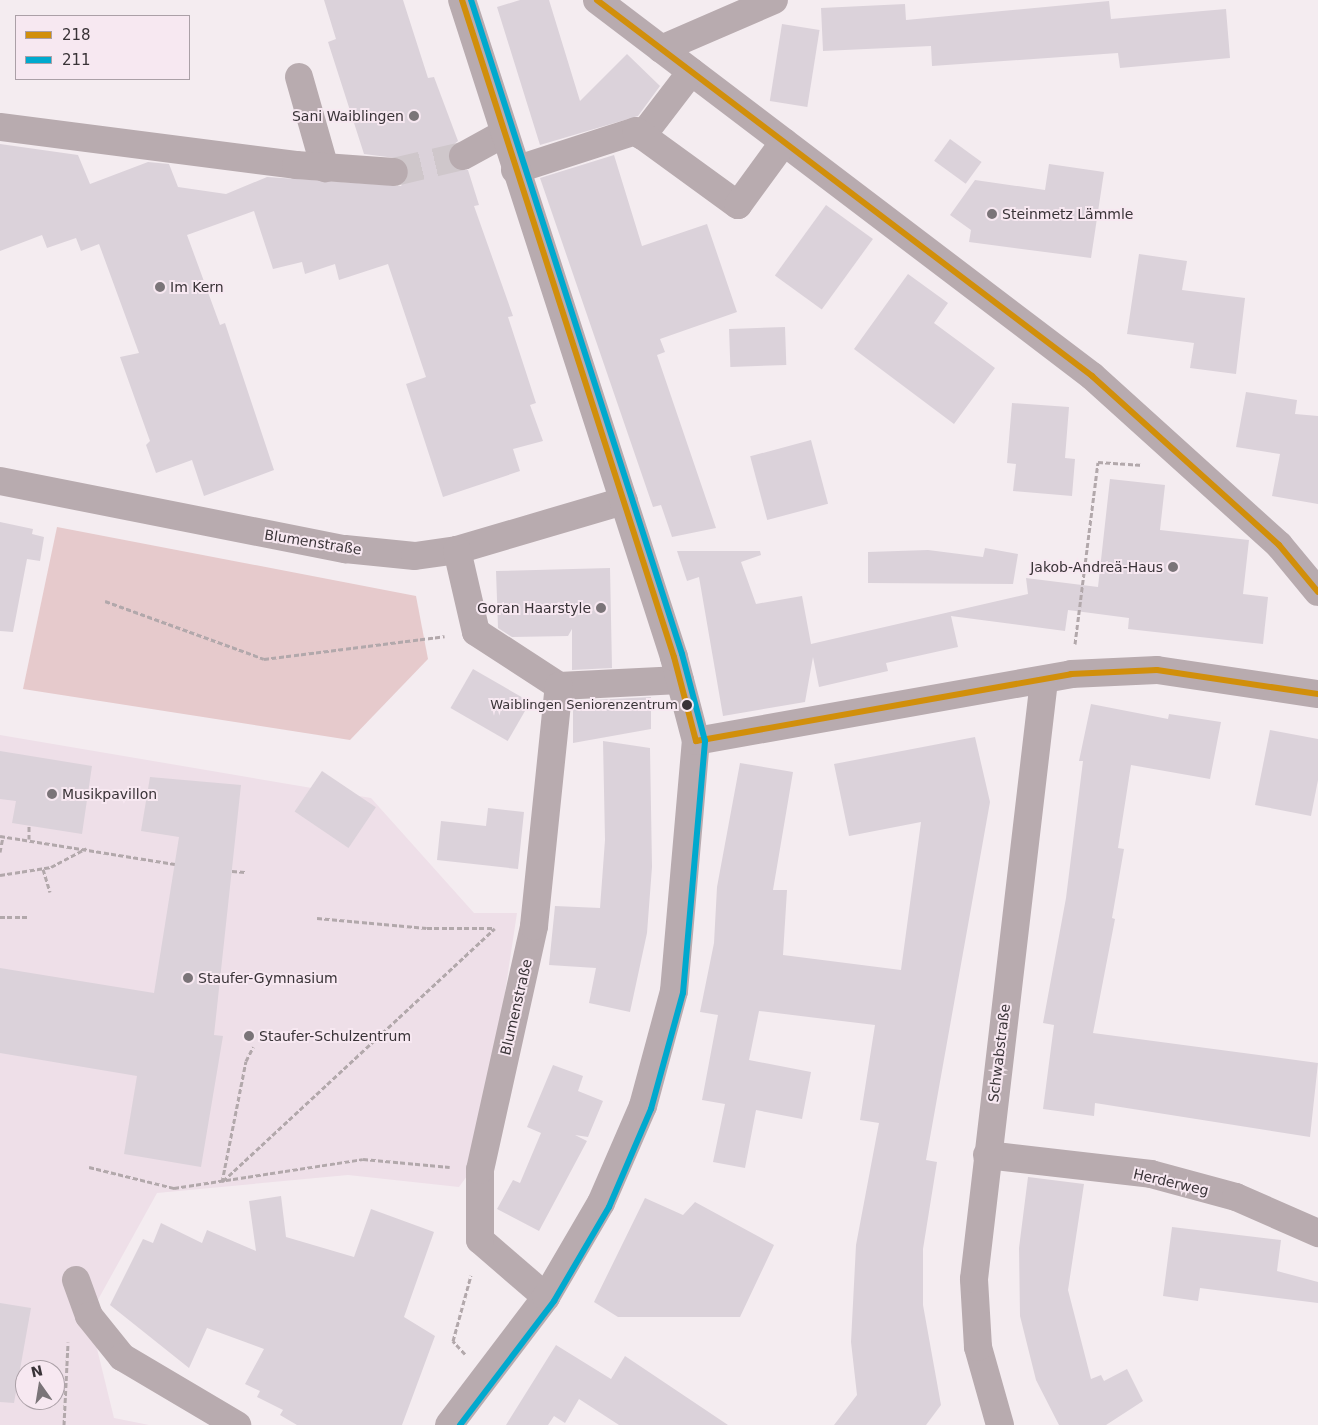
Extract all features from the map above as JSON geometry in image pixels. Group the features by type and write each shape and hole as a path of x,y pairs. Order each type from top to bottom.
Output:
{"street":[{"path":"449,1425 546,1297 622,1159 643,1106 674,991 696,741 680,680 624,501 503,134 462,0"},
{"path":"597,0 1092,376 1279,545 1318,592"},
{"path":"661,48 774,0"},
{"path":"642,136 691,72"},
{"path":"299,77 325,168"},
{"path":"0,127 325,168 394,172"},
{"path":"515,170 636,131 738,205 784,142"},
{"path":"463,156 503,134"},
{"name":"Blumenstraße","path":"0,481 345,549 414,556 457,550 624,501"},
{"path":"457,550 476,632 559,686 680,680"},
{"path":"696,741 1044,680 1157,670 1312,690"},
{"name":"Schwabstraße","path":"991,1421 978,1347 974,1279 1044,680"},
{"name":"Blumenstraße","path":"480,1240 480,1170 534,926 559,686"},
{"name":"Herderweg","path":"987,1155 1151,1174 1236,1197 1318,1233"},
{"path":"480,1240 546,1297"},
{"path":"76,1280 89,1316 122,1357 237,1425"}],"path":[{"path":"1077,623 1098,462 1137,467"},
{"path":"105,601 264,659 476,632"},
{"path":"29,825 29,840"},
{"path":"0,852 1,836 87,848 175,864"},
{"path":"0,875 43,869 87,848"},
{"path":"43,869 50,892"},
{"path":"232,871 245,872"},
{"path":"0,917 30,917"},
{"path":"317,918 427,928 534,926"},
{"path":"222,1182 495,928"},
{"path":"222,1182 246,1061 253,1047"},
{"path":"89,1167 174,1188 363,1159 480,1170"},
{"path":"480,1240 453,1341 486,1378"},
{"path":"64,1425 68,1340"}],"shaded area":[{"path":"57,527 416,596 428,659 350,740 23,689"},
{"name":"Staufer-Schulzentrum","path":"0,735 371,798 474,913 517,913 480,1158 459,1187 348,1175 157,1193 89,1316 114,1418 149,1425 0,1425"}],"building":[{"path":"324,0 403,0 428,78 434,77 458,141 449,148 449,163 455,170 468,170 479,205 474,206 513,316 508,317 536,403 530,405 543,441 513,449 520,471 443,497 406,384 426,377 388,264 339,280 335,264 305,274 302,262 273,269 254,211 187,235 220,325 225,323 274,470 204,496 192,460 156,473 146,445 150,441 120,357 139,353 99,244 81,251 76,238 47,248 42,235 0,251 0,144 78,155 90,184 148,162 169,164 178,187 226,194 267,177 401,186 409,174 403,159 364,154 328,42 336,39"},
{"path":"520,0 549,0 580,101 627,54 660,86 638,116 540,145 497,7"},
{"path":"1109,1 1111,19 1226,9 1230,58 1120,68 1118,53 932,66 931,46 823,51 821,8 905,4 906,20"},
{"path":"782,24 820,30 807,107 770,101"},
{"path":"950,139 982,162 966,184 934,161"},
{"path":"614,155 642,246 707,224 737,312 660,339 665,352 657,355 716,528 672,537 661,505 653,507 540,178"},
{"path":"1049,164 1104,172 1091,258 969,242 971,230 950,215 975,180 1045,190"},
{"path":"826,205 873,239 822,309 775,275"},
{"path":"1139,254 1187,261 1182,290 1245,298 1236,374 1190,368 1194,343 1127,334"},
{"path":"908,274 948,303 934,323 995,368 954,424 854,349"},
{"path":"785,327 786,365 730,367 729,329"},
{"path":"1246,392 1297,400 1295,414 1318,416 1318,504 1272,496 1280,454 1236,447"},
{"path":"1012,403 1069,407 1065,458 1075,459 1072,496 1013,491 1016,464 1007,463"},
{"path":"811,440 828,504 767,520 750,456"},
{"path":"1110,479 1165,485 1160,530 1249,540 1243,594 1268,597 1263,644 1128,629 1129,618 1068,610 1065,631 951,616 958,647 886,663 888,671 819,687 813,657 805,702 723,716 699,577 687,581 677,551 760,551 761,555 741,562 756,604 802,596 811,644 1028,594 1026,578 1098,587"},
{"path":"0,522 33,529 32,534 44,537 40,561 27,559 13,632 0,631"},
{"path":"985,548 1018,554 1013,584 868,583 868,552 928,550 983,557"},
{"path":"610,568 612,668 572,670 572,629 568,636 512,637 498,628 496,571"},
{"path":"473,669 530,702 508,741 450,708"},
{"path":"651,697 651,729 573,743 573,701"},
{"path":"1091,704 1168,719 1169,714 1221,722 1210,779 1131,765 1118,848 1124,849 1112,918 1115,919 1093,1033 1318,1063 1310,1137 1095,1103 1094,1116 1043,1109 1054,1025 1043,1023 1066,898 1083,761 1079,761"},
{"path":"1270,730 1318,739 1318,780 1311,816 1255,805"},
{"path":"975,737 990,802 926,1160 937,1162 923,1249 923,1305 941,1405 926,1425 834,1425 857,1395 851,1342 856,1245 879,1123 860,1120 875,1025 759,1011 749,1060 811,1072 802,1119 756,1110 745,1168 713,1162 725,1104 702,1100 718,1015 700,1012 714,943 717,887 740,763 793,772 773,890 787,890 783,955 901,970 921,822 849,836 834,764"},
{"path":"603,741 650,748 652,867 647,933 630,1012 589,1003 596,968 549,965 555,906 600,908 605,840"},
{"name":"Musikpavillon","path":"0,751 92,766 82,834 12,823 16,801 0,799"},
{"path":"322,771 376,807 348,848 295,812"},
{"name":"Staufer-Gymnasium","path":"150,777 241,785 214,1035 223,1036 201,1167 124,1154 137,1076 0,1053 0,968 154,993 179,837 141,831"},
{"path":"488,808 524,812 518,869 437,860 441,821 486,826"},
{"path":"553,1065 583,1076 578,1091 603,1101 588,1137 575,1135 587,1141 539,1231 497,1209 513,1180 520,1183 541,1133 527,1127"},
{"path":"1028,1177 1084,1184 1068,1290 1091,1379 1101,1375 1104,1381 1127,1369 1143,1401 1106,1425 1059,1425 1036,1380 1020,1316 1019,1248"},
{"path":"281,1196 286,1237 354,1257 371,1209 434,1232 404,1317 435,1336 402,1425 297,1425 280,1415 283,1410 257,1397 260,1391 245,1384 264,1349 207,1328 189,1368 110,1305 143,1239 153,1243 161,1223 202,1243 207,1230 256,1251 249,1201"},
{"path":"645,1198 683,1215 695,1202 774,1245 740,1317 618,1317 594,1302"},
{"path":"1172,1227 1281,1240 1277,1271 1318,1282 1318,1303 1200,1288 1198,1301 1163,1296"},
{"path":"0,1303 31,1308 22,1360 15,1360 14,1403 0,1402"},
{"path":"556,1345 611,1379 625,1356 728,1425 619,1425 579,1399 565,1423 554,1416 548,1425 506,1425"}],"tunnel":[{"path":"394,172 463,156"}],"transit line":[{"name":"218","path":"462,0 674,657 696,741 1071,674 1157,670 1318,694"},
{"name":"211","path":"460,1425 554,1301 609,1207 651,1109 683,993 705,741 682,654 471,0"},
{"name":"218","path":"597,0 1092,376 1279,545 1318,592"}],"place":[{"name":"Sani Waiblingen","path":"414,116"},
{"name":"Steinmetz Lämmle","path":"992,214"},
{"name":"Im Kern","path":"160,287"},
{"name":"Jakob-Andreä-Haus","path":"1173,567"},
{"name":"Goran Haarstyle","path":"601,608"},
{"name":"Waiblingen Seniorenzentrum","path":"687,705"},
{"name":"Musikpavillon","path":"52,794"},
{"name":"Staufer-Gymnasium","path":"188,978"},
{"name":"Staufer-Schulzentrum","path":"249,1036"}]}
